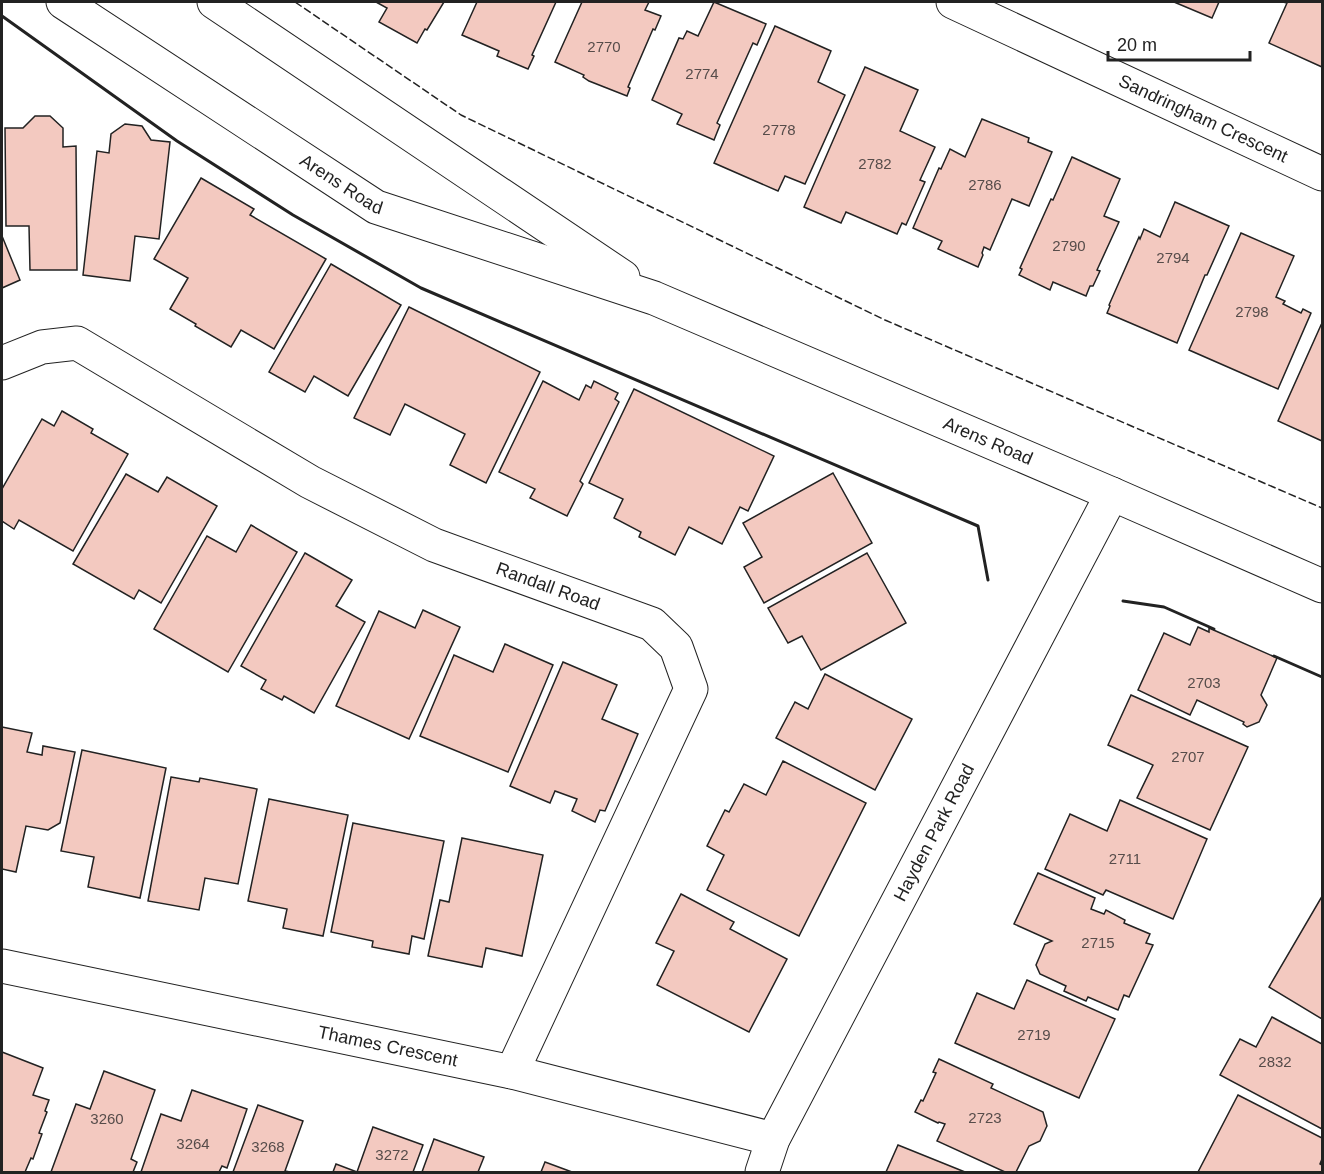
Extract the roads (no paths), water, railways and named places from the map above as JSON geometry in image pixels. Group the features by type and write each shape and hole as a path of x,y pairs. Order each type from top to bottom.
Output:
{"street":[{"name":"Arens Road","path":"63,2 376,207 654,298 1323,586"},
{"name":"Arens Road","path":"214,2 654,298"},
{"name":"Sandringham Crescent","path":"953,2 1323,174"},
{"name":"Randall Road","path":"2,363 42,346 76,343 310,482 434,545 652,624 676,647 691,689 512,1072"},
{"name":"Hayden Park Road","path":"762,1173 773,1139 1112,494"},
{"name":"Thames Crescent","path":"2,966 512,1072 773,1139"}]}
